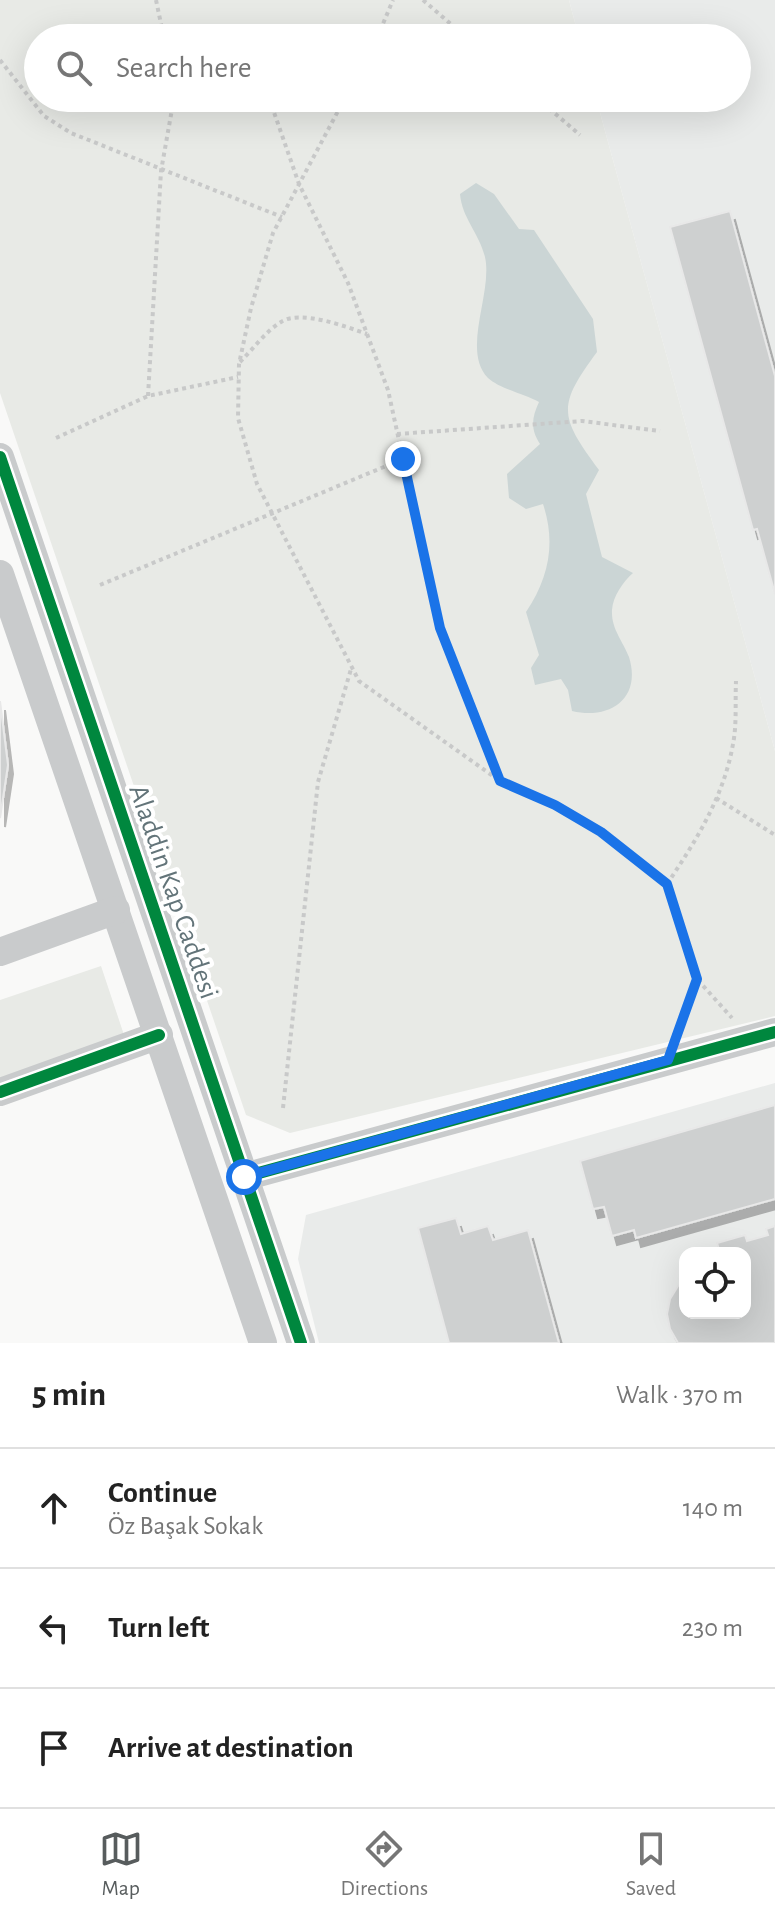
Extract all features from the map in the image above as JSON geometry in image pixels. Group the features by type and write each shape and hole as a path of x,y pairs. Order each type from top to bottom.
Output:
{"street":[{"name":"Aladdin Kap Caddesi","path":"0,457 301,1343"},
{"path":"0,574 263,1343"},
{"path":"0,952 116,910"},
{"path":"0,1092 159,1035"},
{"path":"244,1177 762,1035"}],"path":[{"path":"156,0 161,24"},
{"path":"383,24 393,0"},
{"path":"423,0 451,24"},
{"path":"0,60 24,91"},
{"path":"41,112 71,133 282,217"},
{"path":"148,396 161,171 172,112"},
{"path":"274,112 299,184 348,283 388,390 440,628 500,781"},
{"path":"338,112 273,233 239,364 238,418 257,484 359,681 384,702 500,781 555,805 601,832 667,884 697,979 762,1035"},
{"path":"553,112 580,135"},
{"path":"239,364 283,320 297,317 336,323 367,334"},
{"path":"56,438 148,396 238,377"},
{"path":"397,434 582,421 660,431"},
{"path":"100,585 403,459"},
{"path":"283,1108 318,782 351,667"},
{"path":"667,884 705,827 715,798 733,744 736,681"},
{"path":"715,798 775,835"},
{"path":"668,1060 697,979"}],"shaded area":[{"path":"0,0 569,0 575,24 24,24 24,112 600,112 775,751 775,1016 290,1133 246,1115 0,393"},
{"path":"569,0 775,0 775,751 600,112 751,112 751,24 575,24"},
{"path":"476,183 494,194 519,229 534,230 593,319 597,352 575,386 568,411 576,436 599,470 586,494 602,557 633,573 619,590 612,610 615,629 629,657 631,684 619,703 598,712 572,711 568,690 561,679 535,685 531,668 539,655 526,612 545,573 549,533 543,504 526,509 509,498 507,474 540,444 533,423 539,402 493,382 480,366 477,337 485,287 485,257 464,211 460,194"},
{"path":"101,966 127,1044 0,1086 0,1000"},
{"path":"775,1083 775,1343 319,1343 298,1259 306,1215"}],"building":[{"path":"730,211 775,376 775,594 757,529 753,530 670,227"},
{"path":"0,701 8,765 0,818"},
{"path":"775,1105 775,1199 636,1238 634,1230 612,1236 604,1207 593,1209 580,1161"},
{"path":"456,1218 461,1234 488,1226 493,1240 528,1230 559,1343 449,1343 418,1228"},
{"path":"775,1226 775,1343 678,1343 670,1329 667,1314 670,1299 679,1285 679,1319 751,1319 751,1247 718,1247 717,1243 745,1235 747,1241 768,1235 766,1229"}],"cycle path":[{"path":"0,457 301,1343"},
{"path":"244,1177 775,1032"},
{"path":"0,1092 159,1035"}],"route":[{"path":"244,1177 668,1060 697,979 667,884 601,832 555,805 500,781 440,628 403,459"}]}
